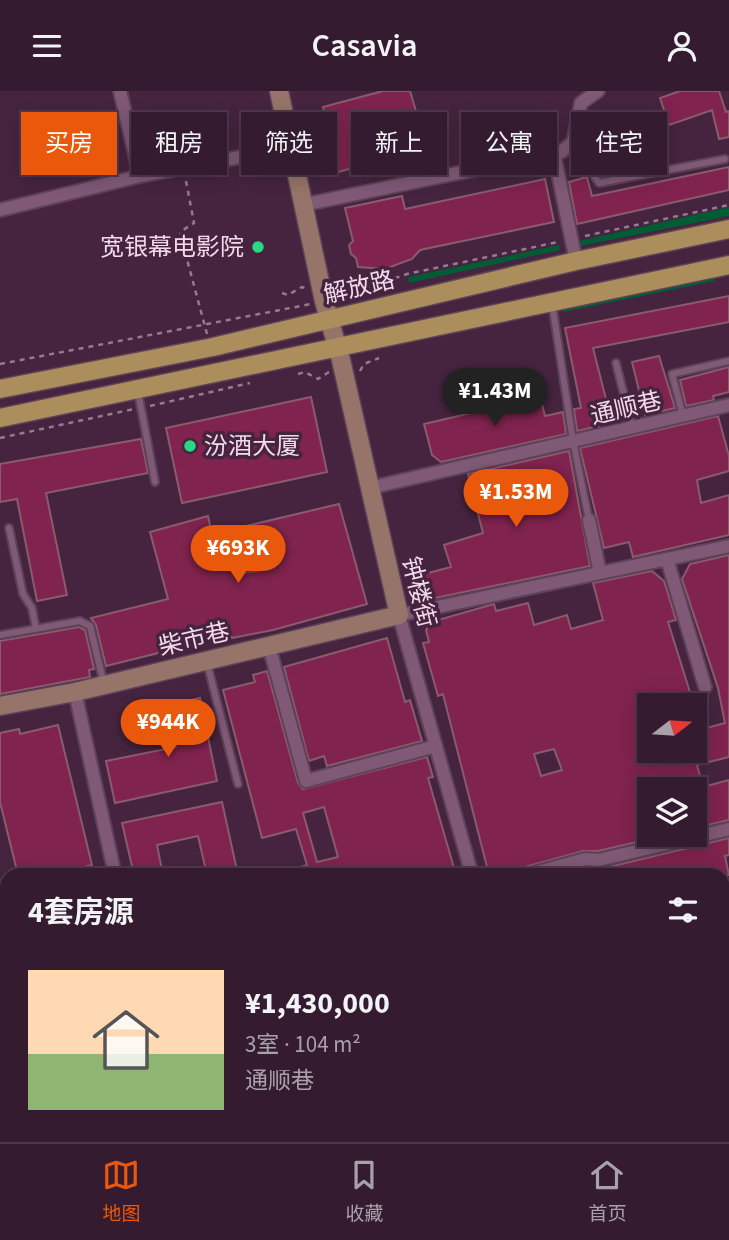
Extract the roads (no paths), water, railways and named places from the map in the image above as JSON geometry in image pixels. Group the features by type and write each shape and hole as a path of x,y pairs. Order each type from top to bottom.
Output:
{"main road":[{"name":"解放路","path":"0,389 213,347 576,261 729,229"},
{"path":"0,418 336,345 729,265"}],"street":[{"path":"120,91 140,176"},
{"name":"钟楼街","path":"279,91 283,112"},
{"path":"578,112 580,103 597,91"},
{"path":"557,153 568,148 571,143"},
{"path":"0,210 140,176 241,157"},
{"path":"557,168 576,261"},
{"path":"302,205 461,173"},
{"name":"钟楼街","path":"295,175 399,615 470,868"},
{"name":"通顺巷","path":"369,488 729,405"},
{"path":"589,520 600,573"},
{"path":"399,615 729,546"},
{"path":"667,559 705,687"},
{"name":"柴市巷","path":"0,706 105,685 399,615"},
{"path":"269,646 306,781 436,746"},
{"path":"72,692 111,868"},
{"path":"552,868 729,829"}],"lane":[{"path":"667,170 724,159"},
{"path":"593,175 599,183 641,175"},
{"path":"551,301 573,441 589,520"},
{"path":"683,416 672,374 729,361"},
{"path":"616,363 632,427"},
{"path":"137,390 155,482"},
{"path":"9,528 23,594 32,608 36,629"},
{"path":"0,635 80,621 90,626 105,685"},
{"path":"206,661 238,784"}],"place":[{"name":"宽银幕电影院","path":"258,247"},
{"name":"汾酒大厦","path":"190,446"}]}
